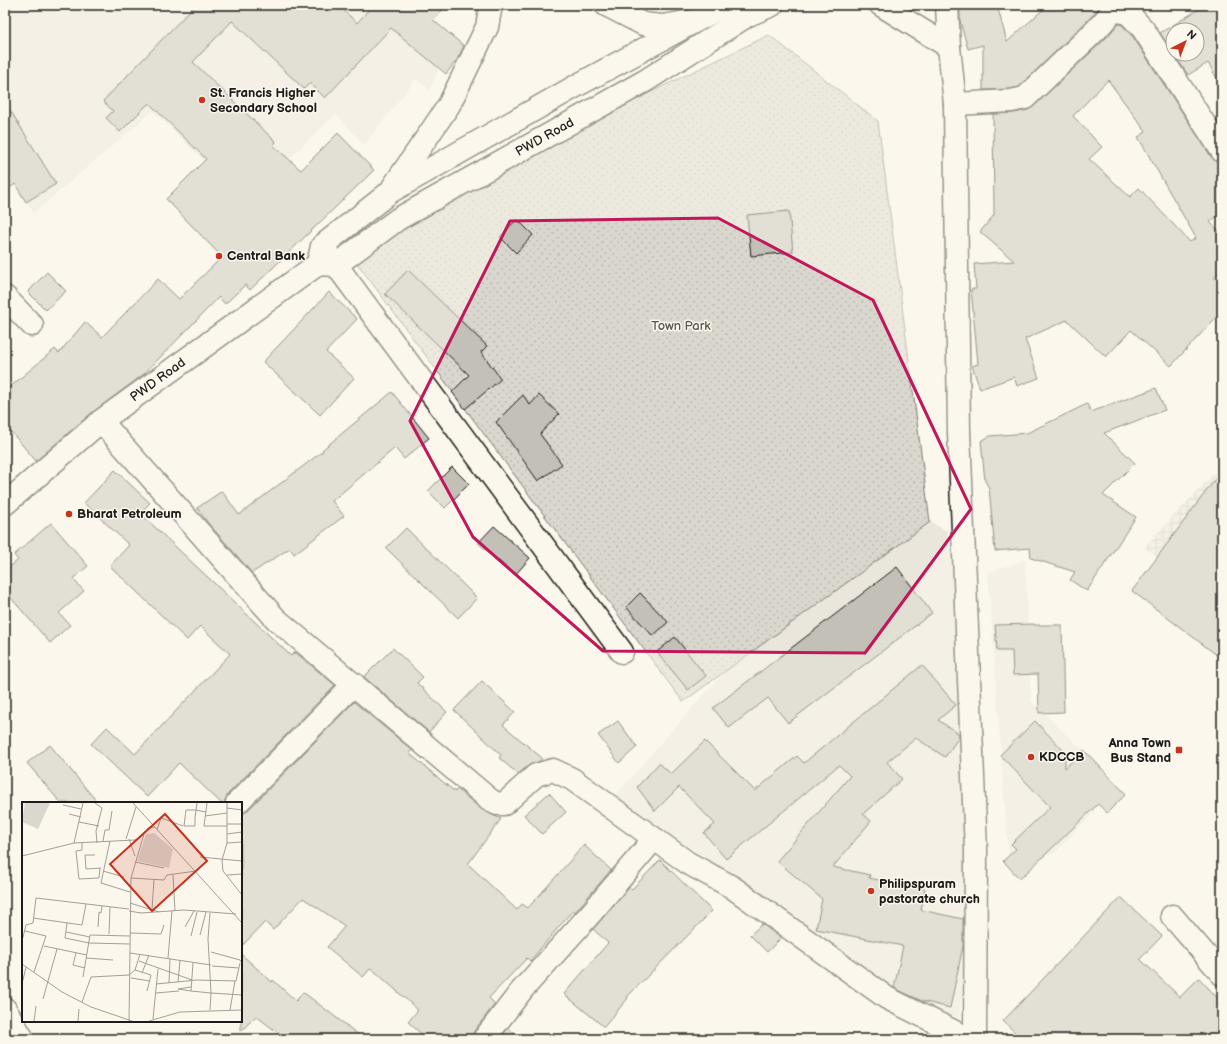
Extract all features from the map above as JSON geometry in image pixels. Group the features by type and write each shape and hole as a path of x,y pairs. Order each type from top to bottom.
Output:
{"main road":[{"path":"390,192 449,105 487,27 491,5"},
{"path":"606,5 643,24 662,26 697,20"},
{"name":"PWD Road","path":"325,258 390,192 576,86 725,5"},
{"name":"PWD Road","path":"5,504 101,421 325,258 398,219 645,81 748,15 772,5"},
{"path":"881,5 949,47"},
{"path":"947,5 949,47 955,104 959,432 976,851 975,1039"},
{"path":"955,104 1011,101 1025,98 1097,29 1112,12 1122,11 1130,15 1143,29 1222,151"},
{"path":"325,258 622,652"},
{"path":"5,297 32,325"},
{"path":"101,421 276,619 489,799 497,804 504,804 536,775 553,770 572,779 688,863 732,886 887,998 969,1039"},
{"path":"238,802 354,684"},
{"path":"484,1039 522,990 592,912 654,839"},
{"path":"1172,916 1222,974"}],"highlighted area":[{"path":"718,218 873,300 971,509 865,653 603,651 473,537 410,421 510,221"}],"shaded area":[{"name":"St. Francis Higher Secondary School","path":"5,5 379,5 442,62 430,90 416,79 364,145 336,114 245,201 153,111 34,213 5,171"},
{"path":"1222,465 1222,604 1144,547"},
{"path":"930,522 947,531 960,637 973,909 959,1018 890,995 758,892 613,798 722,674"},
{"path":"1025,560 1031,701 1086,753 1095,811 1055,853 1009,866 988,572"}],"green space":[{"name":"Town Park","path":"769,35 878,121 930,522 683,702 357,263 465,182"}],"building":[{"path":"195,5 338,5 357,23 373,5 447,5 433,20 464,46 457,60 446,74 391,28 325,98 310,83 304,89 232,21 193,62 276,142 273,145 301,170 338,133 374,170 250,290 245,285 225,304 219,297 144,374 93,412 36,461 5,425 5,391 55,349 59,353 85,322 102,337 158,279 179,299 222,257 166,199 206,159 149,103 120,132 106,118 113,111 103,101"},
{"path":"960,5 997,5 1007,42 1048,5 1102,5 1019,87 983,90 983,45 968,49 960,21"},
{"path":"1206,5 1222,5 1222,87 1208,63 1188,75 1179,62 1205,62 1205,22 1178,22"},
{"path":"1118,24 1122,25 1133,37 1212,158 1216,162 1222,163 1222,212 1210,222 1222,234 1222,269 1214,277 1222,285 1222,311 1171,366 1131,330 1106,357 1067,320 1025,339 1039,378 1017,386 1014,377 980,389 972,366 978,364 971,289 976,289 974,264 1014,261 980,232 994,215 993,114 1014,113 1028,110 1033,107 1106,38","holes":["1108,80 1146,132 1138,137 1196,238 1190,242 1139,188 1130,197 1089,159 1102,147 1073,116"]},
{"path":"1165,30 1165,40 1160,33"},
{"path":"5,102 56,184 26,202 15,184 5,192"},
{"path":"789,211 793,252 751,256 747,215"},
{"path":"517,219 533,235 516,253 500,237"},
{"path":"408,270 487,346 481,352 501,379 465,409 452,392 469,375 385,294"},
{"path":"47,272 66,291 46,310 28,292"},
{"path":"329,292 357,319 326,352 354,378 320,415 263,362"},
{"path":"1156,388 1165,410 1104,433 1135,463 1103,495 1136,517 1087,591 1070,580 1075,572 1031,558 1030,548 995,551 989,488 985,481 981,441 990,436 1027,433 1087,404 1091,412"},
{"path":"392,392 429,438 404,459 395,448 332,501 344,516 294,554 290,548 252,573 208,523 197,508 222,491 239,515 323,451 322,450"},
{"path":"523,395 530,405 539,395 559,414 540,434 562,464 538,481 496,422"},
{"path":"452,467 469,484 445,508 428,491"},
{"path":"115,470 150,503 140,513 291,656 295,652 335,685 228,794 225,802 220,802 179,763 147,797 91,744 107,727 135,754 230,654 200,626 187,640 110,566 129,545 84,503"},
{"path":"1222,470 1222,659 1132,591"},
{"path":"51,523 88,566 73,579 84,591 59,613 70,625 50,643 5,591 5,571 18,560 14,555"},
{"path":"494,526 530,558 515,575 478,543"},
{"path":"406,528 477,598 458,618 386,548"},
{"path":"897,567 932,613 788,723 768,698 729,728 713,708"},
{"path":"640,593 668,622 653,636 626,607"},
{"path":"995,625 1062,625 1064,712 1039,713 1038,674 1013,675 1012,651 997,651"},
{"path":"675,637 706,676 688,690 657,652"},
{"path":"393,648 423,677 417,683 447,712 429,732 364,677"},
{"path":"922,665 956,705 938,720 959,734 959,737 945,757 916,738 887,762 902,779 863,814 871,821 833,867 870,875 869,878 925,889 921,910 963,919 963,946 950,1008 922,1001 894,988 903,946 816,929 822,899 777,861 850,776 839,765 726,859 704,833 715,824 679,787 655,811 637,787 659,763 671,774 705,741 755,791 797,756 804,763"},
{"path":"482,681 515,712 503,725 542,758 540,761 528,766 518,774 499,758 501,755 454,710"},
{"path":"354,702 412,750 409,753 455,792 457,789 482,810 501,819 468,864 517,910 522,904 528,908 584,845 611,870 575,912 573,910 530,961 527,958 489,998 495,1004 474,1031 472,1039 427,1039 408,1022 418,1010 371,968 363,977 327,947 345,926 303,898 273,930 265,922 242,946 242,814"},
{"path":"618,721 637,747 619,763 598,735"},
{"path":"1035,721 1065,752 1065,768 1084,750 1126,794 1107,813 1098,804 1020,879 1003,861 1016,849 1011,844 1050,807 1000,755"},
{"path":"50,745 97,802 60,802 27,763"},
{"path":"549,793 566,812 542,834 524,815"},
{"path":"660,860 712,911 627,997 628,998 604,1027 564,994 608,943 593,929 630,887 632,889"},
{"path":"1121,897 1162,936 1140,959 1180,997 1199,978 1222,1003 1222,1039 1022,1039 1003,1021"},
{"path":"762,924 781,938 767,952 750,935"},
{"path":"242,955 296,1001 303,992 364,1039 286,1039 256,1016 241,1031"},
{"path":"508,1028 521,1039 500,1039"}],"place":[{"name":"St. Francis Higher Secondary School","path":"202,100"},
{"name":"Central Bank","path":"219,256"},
{"name":"Bharat Petroleum","path":"69,514"},
{"name":"Anna Town Bus Stand","path":"1179,750"},
{"name":"KDCCB","path":"1031,757"},
{"name":"Philipspuram pastorate church","path":"871,891"}]}
